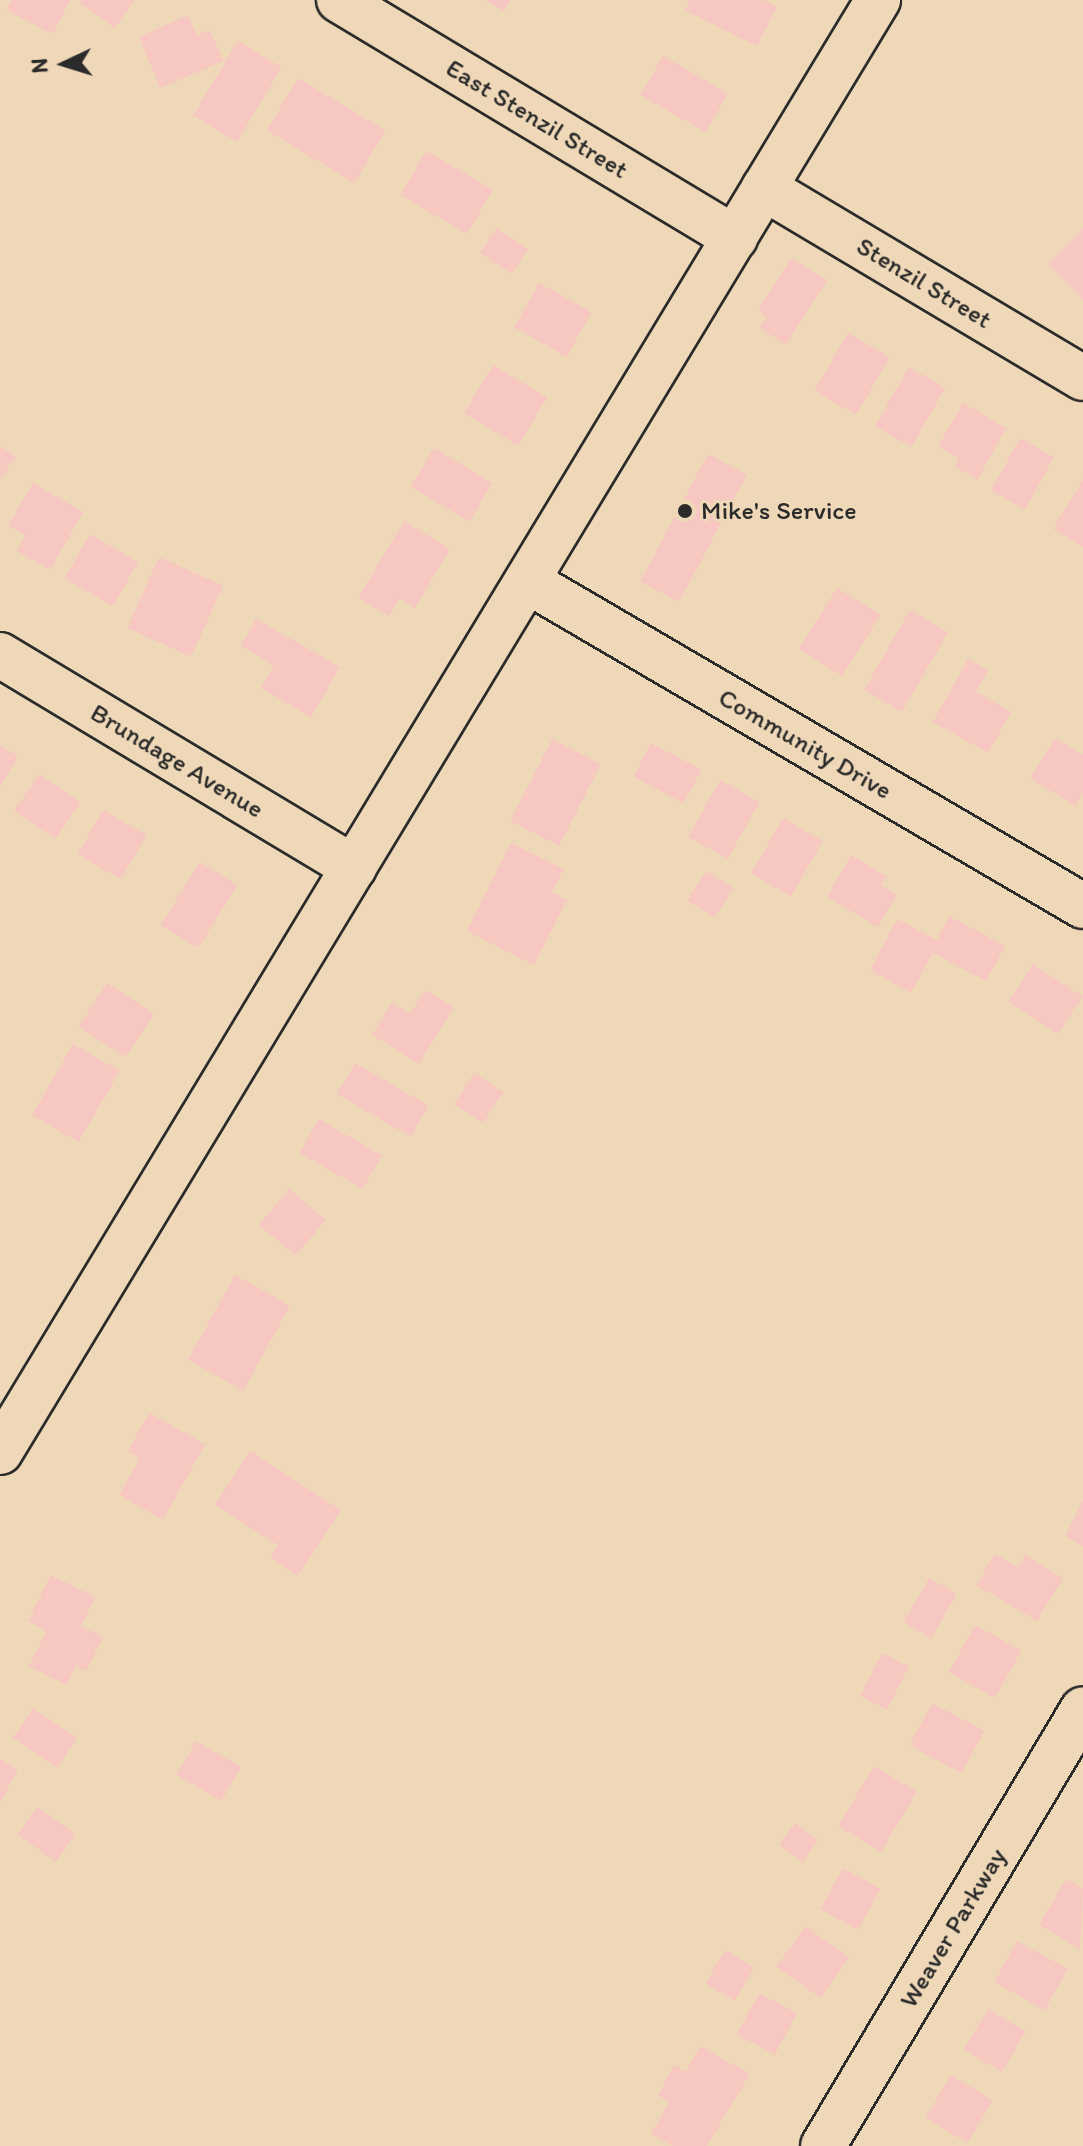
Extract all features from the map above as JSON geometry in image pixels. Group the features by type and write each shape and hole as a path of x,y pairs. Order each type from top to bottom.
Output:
{"street":[{"name":"East Stenzil Street","path":"339,0 735,238"},
{"path":"0,1452 878,0"},
{"name":"Stenzil Street","path":"764,188 1083,378"},
{"name":"Community Drive","path":"527,581 1083,906"},
{"name":"Brundage Avenue","path":"0,655 354,868"},
{"name":"Weaver Parkway","path":"823,2146 1083,1709"}],"building":[{"path":"11,0 70,0 53,34 6,10"},
{"path":"82,0 134,0 115,28 80,3"},
{"path":"485,0 510,0 504,11"},
{"path":"690,0 763,0 777,7 757,46 685,10"},
{"path":"188,15 197,35 210,30 223,61 160,88 139,37"},
{"path":"238,41 282,67 237,142 193,116"},
{"path":"663,56 728,94 705,132 640,95"},
{"path":"298,78 385,131 354,183 267,130"},
{"path":"426,151 493,190 467,234 400,195"},
{"path":"496,228 528,249 512,274 480,253"},
{"path":"1083,228 1083,300 1047,264"},
{"path":"791,258 827,280 786,345 760,328 767,317 758,310"},
{"path":"539,283 591,312 567,357 514,328"},
{"path":"848,333 890,357 856,415 814,391"},
{"path":"493,365 547,397 518,445 464,413"},
{"path":"909,367 945,388 911,447 875,426"},
{"path":"963,403 1006,428 977,480 954,466 959,458 938,446"},
{"path":"1020,438 1054,457 1025,509 991,490"},
{"path":"0,446 16,456 0,480"},
{"path":"434,448 492,483 469,522 411,487"},
{"path":"708,454 747,475 679,602 640,581"},
{"path":"1083,479 1083,547 1053,529"},
{"path":"33,483 83,512 50,570 17,551 26,535 8,526"},
{"path":"404,521 450,549 415,608 399,598 389,616 358,598"},
{"path":"90,534 138,562 113,606 64,578"},
{"path":"159,557 223,585 191,657 127,628"},
{"path":"837,588 880,615 842,676 799,649"},
{"path":"910,610 948,632 902,712 864,690"},
{"path":"256,619 340,667 311,717 261,688 274,665 241,646"},
{"path":"968,659 988,670 976,692 1011,712 988,753 933,722"},
{"path":"1055,738 1083,755 1083,793 1075,806 1030,778"},
{"path":"552,739 601,764 559,846 510,821"},
{"path":"651,743 701,770 683,803 633,777"},
{"path":"0,745 18,756 0,787"},
{"path":"39,774 80,802 55,839 14,811"},
{"path":"720,780 759,802 728,859 688,837"},
{"path":"103,810 146,835 121,879 78,854"},
{"path":"783,818 823,841 791,896 751,873"},
{"path":"511,843 564,869 552,892 567,900 534,965 467,931"},
{"path":"851,855 886,876 881,885 897,894 878,927 827,897"},
{"path":"200,862 237,885 198,948 161,925"},
{"path":"706,871 733,888 715,918 687,901"},
{"path":"949,916 1005,946 986,981 933,953 911,993 870,970 897,919 937,940"},
{"path":"1033,964 1082,996 1058,1034 1008,1002"},
{"path":"107,983 154,1013 126,1057 79,1027"},
{"path":"425,990 454,1007 419,1064 372,1035 392,1003 410,1014"},
{"path":"73,1044 120,1071 79,1142 32,1115"},
{"path":"355,1063 429,1106 411,1137 337,1094"},
{"path":"474,1073 503,1092 483,1123 454,1104"},
{"path":"319,1119 382,1156 363,1189 299,1153"},
{"path":"289,1189 326,1220 296,1256 259,1225"},
{"path":"235,1275 290,1306 243,1390 188,1360"},
{"path":"149,1413 205,1444 163,1520 119,1495 140,1458 128,1451"},
{"path":"250,1451 341,1510 298,1576 270,1558 278,1545 215,1505"},
{"path":"1083,1500 1083,1546 1065,1536"},
{"path":"995,1554 1018,1567 1025,1555 1063,1578 1037,1621 976,1585"},
{"path":"51,1575 95,1597 81,1626 103,1637 86,1671 76,1665 67,1685 29,1666 47,1631 28,1621"},
{"path":"929,1578 957,1594 931,1638 904,1622"},
{"path":"975,1625 1021,1651 995,1698 949,1672"},
{"path":"882,1653 909,1667 887,1709 860,1696"},
{"path":"932,1703 984,1731 962,1773 909,1745"},
{"path":"33,1708 77,1738 57,1767 13,1738"},
{"path":"196,1741 241,1767 222,1801 176,1775"},
{"path":"0,1759 18,1769 0,1803"},
{"path":"874,1766 917,1792 881,1852 838,1826"},
{"path":"37,1807 76,1834 56,1862 17,1835"},
{"path":"795,1823 818,1840 803,1862 779,1845"},
{"path":"843,1868 881,1889 858,1930 820,1909"},
{"path":"1066,1879 1083,1889 1080,1949 1039,1925"},
{"path":"805,1926 849,1957 821,1998 776,1967"},
{"path":"1017,1941 1068,1969 1045,2010 994,1982"},
{"path":"725,1950 754,1967 735,2001 706,1984"},
{"path":"759,1993 797,2013 775,2055 737,2034"},
{"path":"988,2009 1026,2032 1002,2072 964,2049"},
{"path":"700,2046 750,2074 707,2146 673,2146 651,2134 669,2102 658,2095 674,2065 686,2072"},
{"path":"951,2075 993,2100 967,2143 925,2118"}],"place":[{"name":"Mike's Service","path":"685,511"}]}
